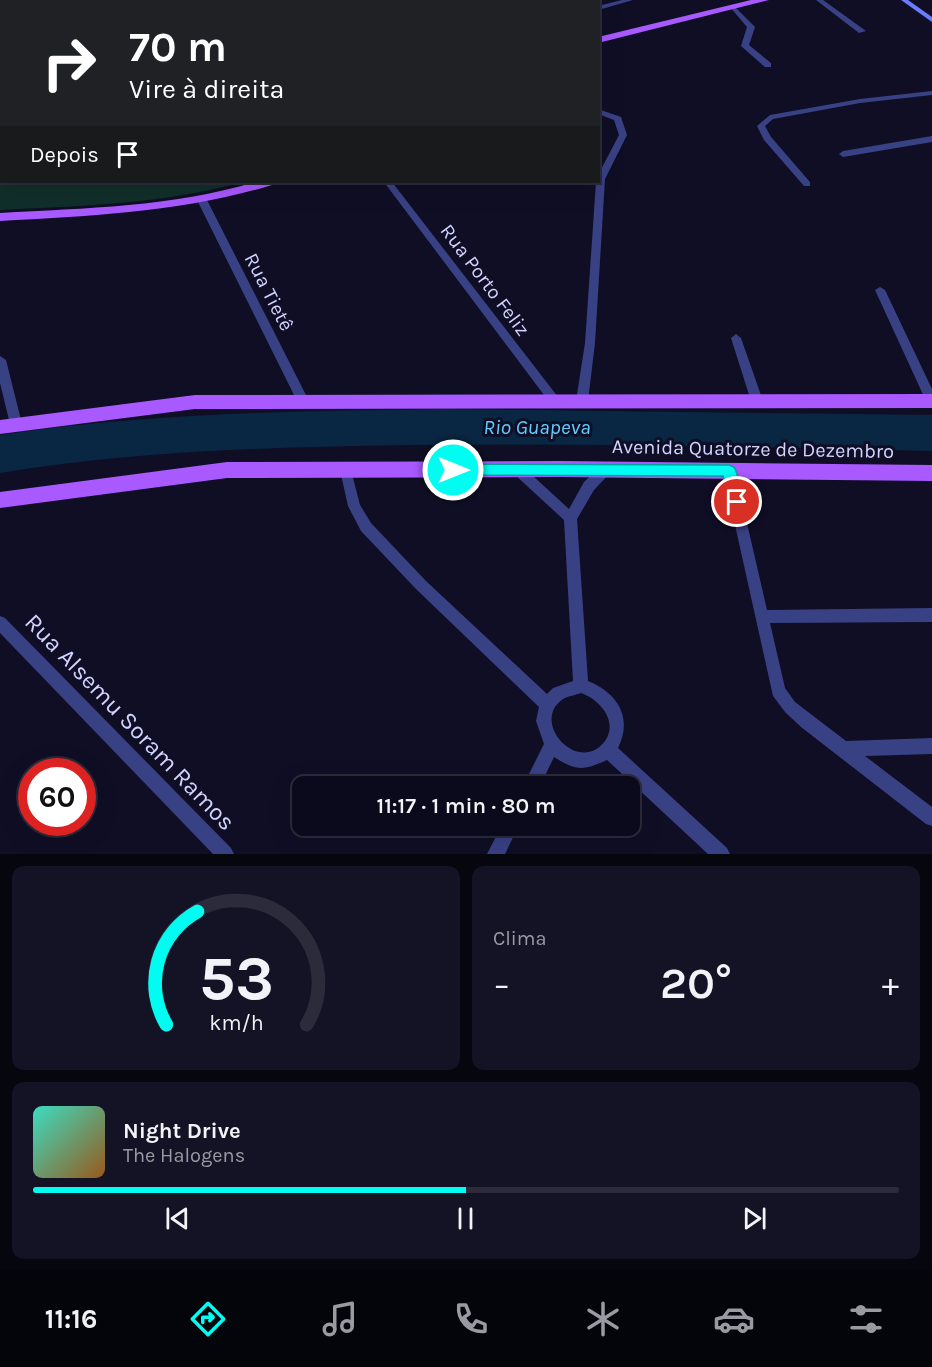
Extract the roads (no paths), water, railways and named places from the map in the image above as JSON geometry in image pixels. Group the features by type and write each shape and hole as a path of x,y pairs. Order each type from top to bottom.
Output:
{"main road":[{"path":"600,30 716,0"},
{"path":"600,40 764,0"},
{"path":"0,217 128,209 202,200 236,193 264,183"},
{"path":"8,425 195,402 932,401"},
{"name":"Avenida Quatorze de Dezembro","path":"0,500 227,470 518,469 932,473"}],"street":[{"path":"600,8 630,0"},
{"path":"819,0 862,31"},
{"path":"904,0 932,20"},
{"path":"733,7 750,27 745,46 768,65"},
{"path":"807,184 767,138 761,126 770,117 860,101 932,93"},
{"path":"582,401 590,343 601,178 623,135 618,119 600,112"},
{"path":"843,154 932,139"},
{"name":"Rua Porto Feliz","path":"389,183 554,400"},
{"name":"Rua Tietê","path":"202,200 303,401"},
{"path":"880,290 932,401"},
{"path":"736,338 758,401"},
{"path":"0,360 8,425"},
{"path":"518,469 570,518"},
{"path":"346,470 354,506 366,527 421,585 547,704"},
{"path":"581,686 570,518 589,486 606,470"},
{"path":"729,471 778,691 790,707 932,818"},
{"path":"762,617 932,615"},
{"name":"Rua Alsemu Soram Ramos","path":"0,623 225,854"},
{"path":"581,686 600,695 614,711 617,725 615,738 608,750 591,760 580,761 560,753 552,745 545,732 543,717 547,704 555,694 567,688 581,686"},
{"path":"536,776 552,745"},
{"path":"843,749 932,746"},
{"path":"608,750 722,854"},
{"path":"496,854 505,836"}],"waterway":[{"name":"Rio Guapeva","path":"0,454 93,441 280,430 583,427 932,433"}]}
